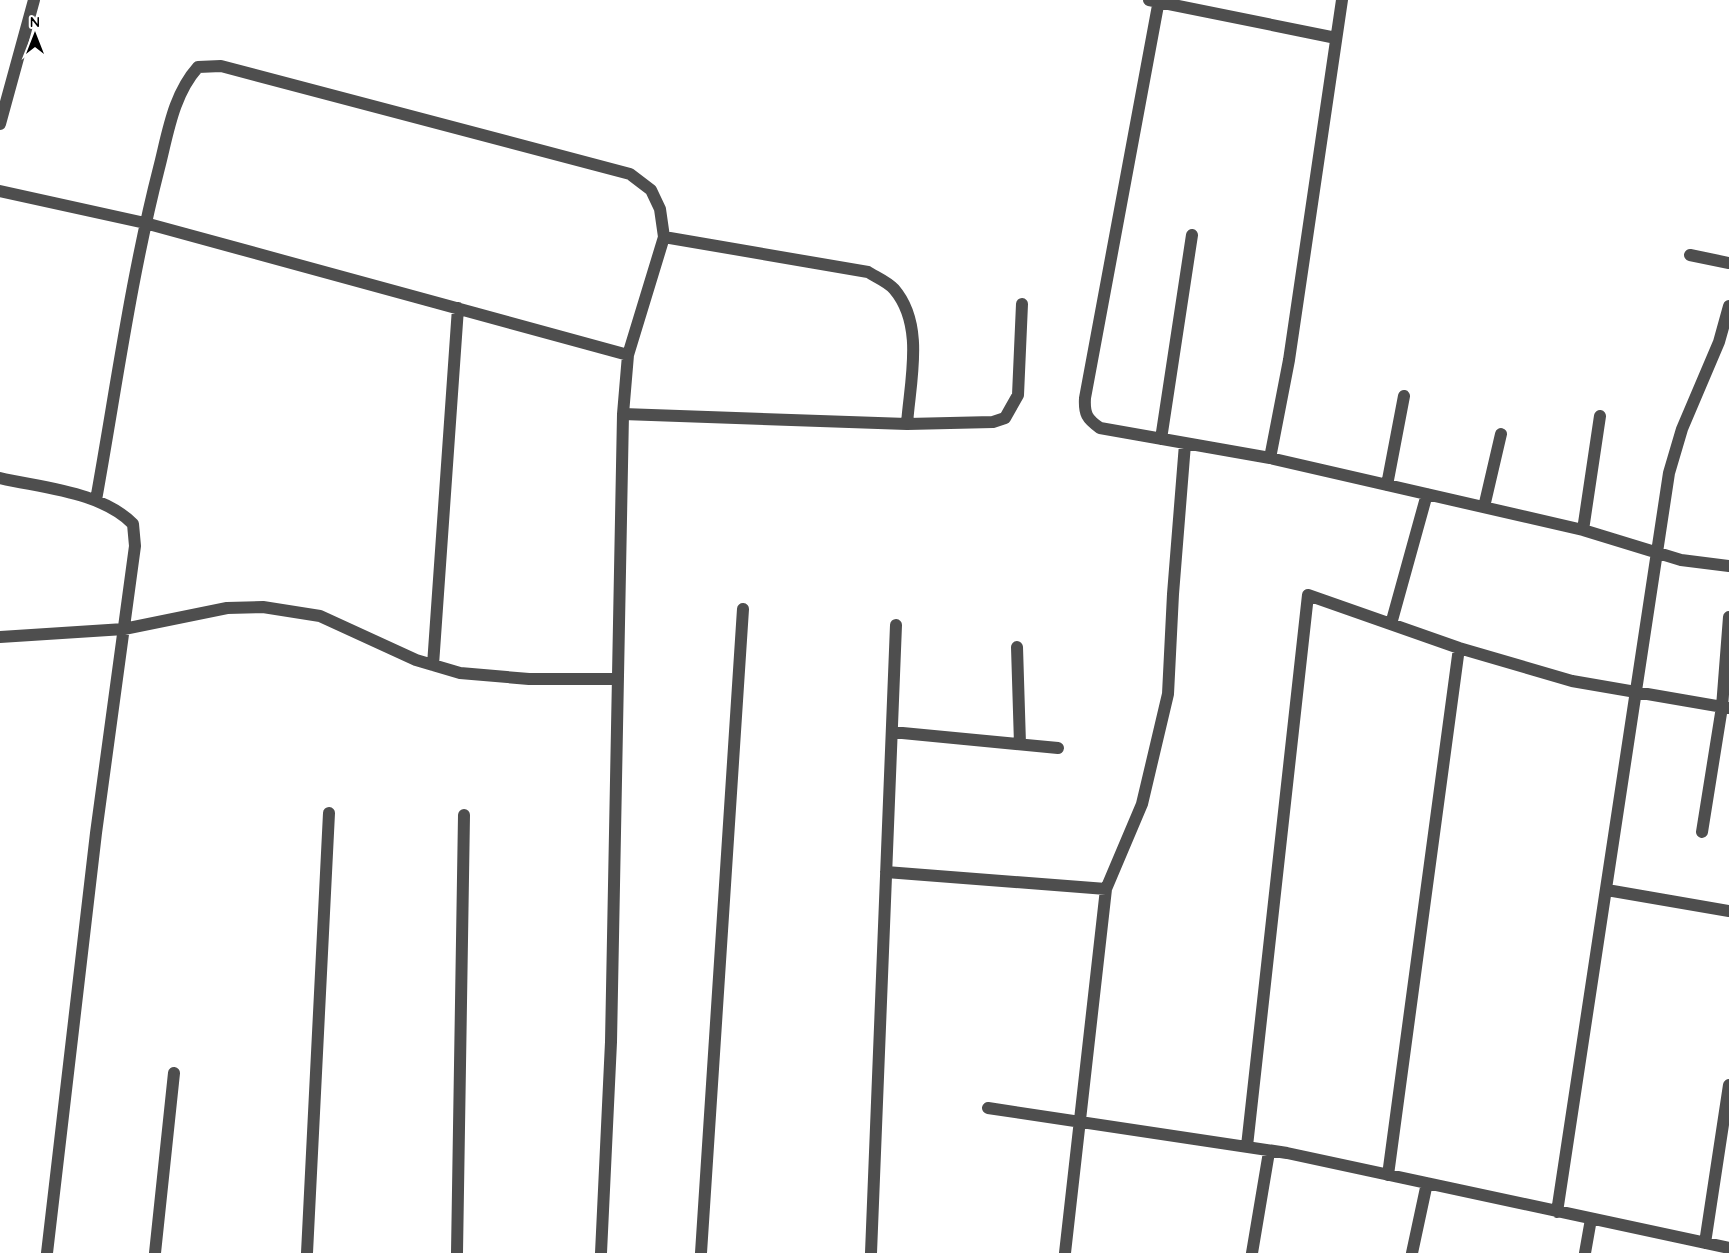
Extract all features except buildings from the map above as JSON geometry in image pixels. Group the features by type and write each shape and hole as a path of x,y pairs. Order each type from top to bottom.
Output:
{"street":[{"path":"0,124 34,0"},
{"path":"1270,458 1288,360 1342,0"},
{"path":"1336,38 1156,1 1084,413 1090,421 1100,428 1270,458 1583,530 1681,560 1729,566"},
{"path":"96,500 145,223 180,94 188,79 198,67 221,66 630,174 651,190 660,209 664,237 628,355 623,414 611,1042 601,1253"},
{"path":"0,191 145,223 628,355"},
{"path":"1161,439 1192,235"},
{"path":"664,237 868,272 894,288 909,316 913,338 907,424"},
{"path":"1690,255 1729,263"},
{"path":"623,414 907,424 994,422 1004,418 1018,395 1022,304"},
{"path":"1557,1212 1669,474 1682,429 1719,342 1729,306"},
{"path":"433,665 458,308"},
{"path":"1387,485 1404,396"},
{"path":"1583,530 1600,416"},
{"path":"1484,507 1501,434"},
{"path":"1065,1253 1106,889 1142,804 1168,694 1173,594 1185,444"},
{"path":"0,478 96,500 121,512 133,524 135,546 96,833 47,1253"},
{"path":"1391,624 1427,494"},
{"path":"1247,1146 1308,595 1460,648 1572,681 1725,707"},
{"path":"0,637 124,629 227,608 263,608 320,616 416,660 460,673 529,679 618,679"},
{"path":"701,1253 742,610"},
{"path":"1702,832 1725,707 1729,617"},
{"path":"871,1253 896,624"},
{"path":"1017,647 1020,744"},
{"path":"1388,1175 1460,648"},
{"path":"892,732 1058,748"},
{"path":"307,1253 329,813"},
{"path":"457,1253 464,815"},
{"path":"886,872 1106,889"},
{"path":"1606,890 1729,911"},
{"path":"154,1253 174,1073"},
{"path":"1705,1243 1729,1085"},
{"path":"988,1108 1080,1120 1247,1146 1269,1152 1287,1153 1729,1248"},
{"path":"1252,1253 1269,1152"},
{"path":"1412,1253 1427,1183"},
{"path":"1585,1253 1591,1218"}]}
